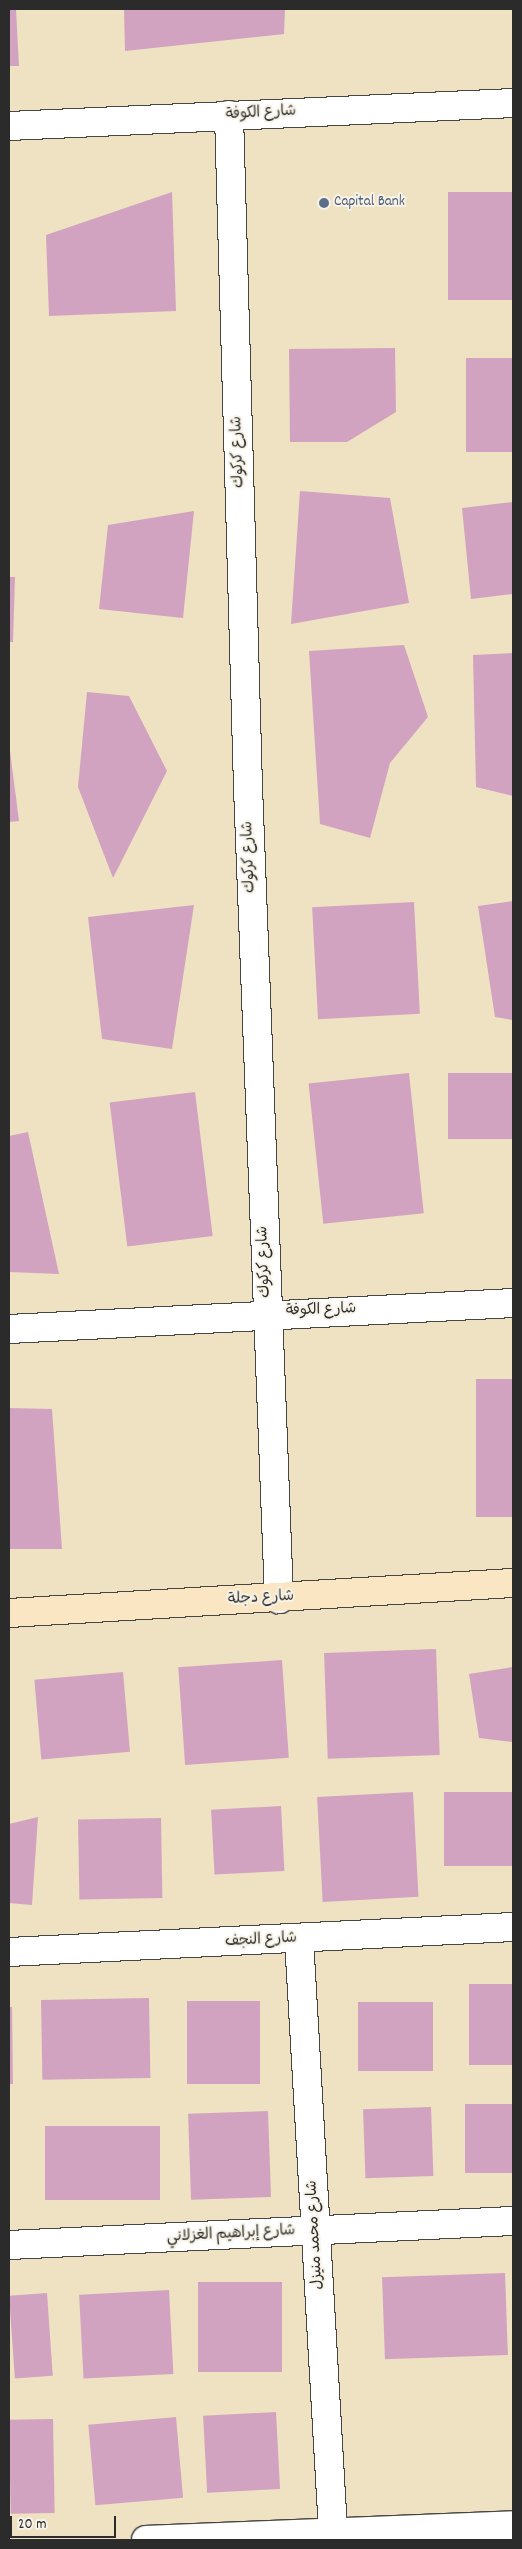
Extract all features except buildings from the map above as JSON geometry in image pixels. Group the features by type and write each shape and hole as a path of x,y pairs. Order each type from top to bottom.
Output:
{"street":[{"name":"شارع الكوفة","path":"9,126 513,103"},
{"name":"شارع كركوك","path":"229,115 248,787 279,1599"},
{"name":"شارع الكوفة","path":"9,1329 267,1314 513,1304"},
{"name":"شارع دجلة","path":"9,1613 279,1599 513,1583"},
{"name":"شارع النجف","path":"9,1952 299,1940 513,1927"},
{"name":"شارع محمد منيزل","path":"299,1940 333,2531"},
{"name":"شارع إبراهيم الغزلاني","path":"9,2245 513,2221"},
{"path":"146,2540 333,2531 513,2526"}],"place":[{"name":"Capital Bank","path":"324,203"}]}
